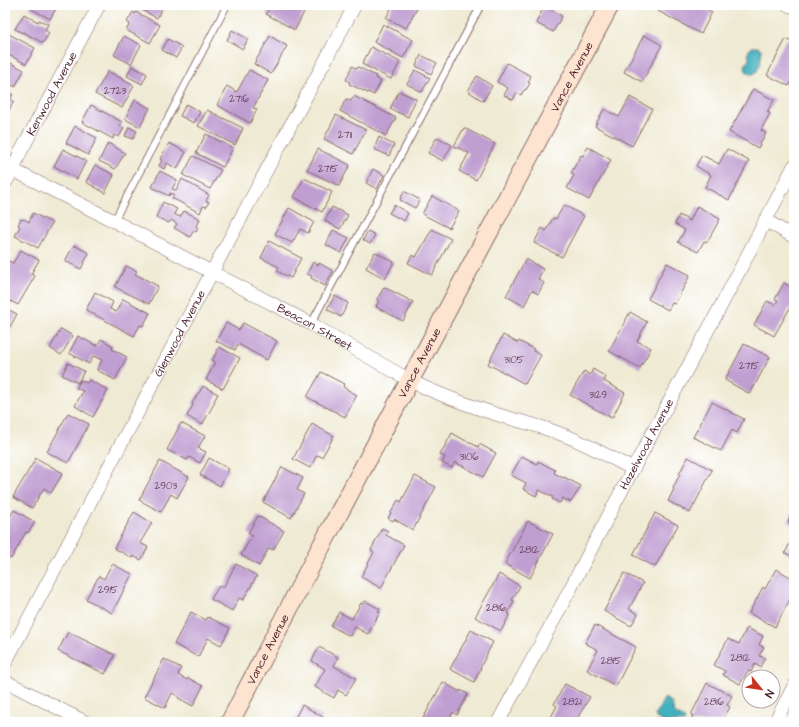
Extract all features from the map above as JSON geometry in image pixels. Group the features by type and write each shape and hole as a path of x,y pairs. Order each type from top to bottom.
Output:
{"street":[{"name":"Kenwood Avenue","path":"5,183 9,168 20,153 98,5"},
{"name":"Glenwood Avenue","path":"5,663 355,5"},
{"name":"Vance Avenue","path":"230,722 314,560 411,381 610,5"},
{"path":"788,5 794,7"},
{"name":"Hazelwood Avenue","path":"498,722 556,616 794,166"},
{"name":"Beacon Street","path":"9,168 212,272 310,324 411,381 458,401 582,442 633,469"},
{"path":"765,220 794,237"},
{"path":"5,681 85,722"},
{"path":"775,722 794,686"}],"lane":[{"path":"114,221 227,5"},
{"path":"310,324 481,5"}],"water":[{"path":"752,47 758,47 762,50 761,61 758,69 754,74 750,74 746,71 745,66 749,59 748,52"},
{"path":"665,698 672,703 674,713 685,719 685,722 663,722 656,718 655,715"}],"building":[{"path":"31,5 58,5 50,19 30,8"},
{"path":"139,5 164,5 157,18 138,8"},
{"path":"271,5 291,5 304,12 295,30 266,14"},
{"path":"393,5 419,5 406,28 386,18"},
{"path":"661,5 700,5 712,12 701,34 658,11"},
{"path":"544,6 562,16 553,32 536,23"},
{"path":"133,12 135,14 136,12 160,25 150,43 126,30 130,24 127,22"},
{"path":"24,14 38,22 39,20 48,24 45,30 49,33 43,43 15,29"},
{"path":"383,24 413,40 403,58 374,42"},
{"path":"232,30 248,39 243,49 227,40"},
{"path":"7,33 35,48 26,64 5,53 5,37"},
{"path":"644,35 662,45 642,82 624,72"},
{"path":"124,36 141,45 131,64 114,55"},
{"path":"270,36 287,46 271,74 254,64"},
{"path":"168,39 182,47 176,58 162,50"},
{"path":"786,39 794,43 794,77 789,86 767,75"},
{"path":"371,47 400,62 391,79 362,64"},
{"path":"421,55 437,63 431,74 416,66"},
{"path":"7,61 24,70 15,87 5,81 5,65"},
{"path":"507,63 531,76 528,82 530,83 526,90 525,89 521,95 517,92 513,100 504,95 508,88 497,82"},
{"path":"132,66 147,74 142,84 127,76"},
{"path":"352,66 357,69 358,67 376,76 375,78 381,81 374,95 349,84 350,82 346,80"},
{"path":"249,70 268,80 253,108 257,109 250,123 217,105 227,86 237,92"},
{"path":"415,70 430,78 422,92 407,84"},
{"path":"108,71 134,86 122,108 95,94"},
{"path":"477,76 492,86 483,101 468,91"},
{"path":"753,89 774,100 767,112 770,113 761,130 766,133 758,148 729,132"},
{"path":"5,90 13,95 10,99 14,101 9,110 5,108"},
{"path":"399,91 416,99 408,117 390,109"},
{"path":"354,96 396,118 386,136 340,111 346,99 351,101"},
{"path":"630,97 652,109 632,146 595,126 604,109 619,117"},
{"path":"135,100 150,108 140,127 125,119"},
{"path":"186,104 200,112 194,123 180,116"},
{"path":"91,105 122,122 120,126 124,128 119,137 114,135 113,139 82,122"},
{"path":"207,110 243,128 235,145 198,126"},
{"path":"336,115 366,130 353,154 324,139"},
{"path":"75,126 97,138 88,155 66,143"},
{"path":"129,127 137,131 133,139 125,136"},
{"path":"464,128 495,144 476,180 459,171 469,153 454,146"},
{"path":"206,134 233,148 223,167 196,153"},
{"path":"379,137 394,145 389,156 374,149"},
{"path":"437,137 452,145 443,161 428,153"},
{"path":"108,143 125,153 115,169 99,161"},
{"path":"169,143 186,152 177,169 167,163 164,169 159,166 162,160 160,159"},
{"path":"588,147 611,160 589,200 567,188 574,175 571,173 581,155 583,156"},
{"path":"63,149 86,161 77,179 54,166"},
{"path":"318,149 350,165 339,186 307,170"},
{"path":"727,149 749,161 729,200 705,187 711,175 696,166 702,155 719,164"},
{"path":"193,156 221,170 210,189 183,175"},
{"path":"95,165 114,175 105,193 86,182"},
{"path":"373,169 384,175 377,189 366,183"},
{"path":"160,171 177,180 172,189 176,190 182,179 209,195 206,201 209,202 206,207 203,206 200,213 172,198 174,195 170,193 169,196 152,187"},
{"path":"304,178 332,192 322,212 294,197"},
{"path":"404,191 420,200 415,208 400,200"},
{"path":"432,196 459,211 449,228 422,214"},
{"path":"163,202 177,209 174,214 180,217 184,211 200,219 196,226 198,228 196,232 194,230 190,237 174,228 177,224 171,220 169,223 156,217"},
{"path":"394,205 408,213 404,221 389,213"},
{"path":"564,205 584,216 562,257 534,243 542,228 546,231 553,218 556,219"},
{"path":"697,206 720,219 707,242 704,241 698,252 678,242 685,230 675,224 679,215 690,221"},
{"path":"332,207 348,215 340,229 325,221"},
{"path":"289,208 314,222 308,233 300,229 292,243 275,234"},
{"path":"33,213 52,223 38,248 15,236 20,226 18,225 21,219 29,222"},
{"path":"432,229 451,239 432,275 408,263 412,255 416,257"},
{"path":"333,230 349,238 341,253 326,245"},
{"path":"368,231 375,235 370,244 363,240"},
{"path":"269,241 301,258 291,278 277,271 279,267 261,258"},
{"path":"74,245 89,253 81,269 65,261"},
{"path":"21,250 39,260 31,274 35,276 18,305 5,298 5,259 13,263"},
{"path":"375,252 394,262 385,279 366,268"},
{"path":"526,259 543,269 538,279 544,283 538,294 532,290 524,306 506,296"},
{"path":"313,262 318,265 319,263 333,271 325,286 307,274"},
{"path":"667,263 690,275 675,304 672,303 668,310 648,299"},
{"path":"126,266 137,271 135,274 158,286 149,304 115,287"},
{"path":"784,283 794,289 794,305 792,309 790,308 774,336 754,325 767,301 775,305 778,300 775,299"},
{"path":"384,287 413,302 403,321 376,307 379,301 377,300"},
{"path":"95,292 113,302 110,309 116,312 123,299 150,313 143,326 140,325 134,336 86,310"},
{"path":"335,296 348,303 341,317 327,309"},
{"path":"5,308 17,314 5,336"},
{"path":"630,312 647,322 637,341 651,348 640,368 609,351"},
{"path":"226,323 239,330 243,323 277,341 267,360 238,344 235,350 216,341"},
{"path":"61,329 73,336 61,355 50,348"},
{"path":"503,335 518,343 519,341 534,349 533,351 541,355 525,384 488,364"},
{"path":"78,336 97,346 101,339 113,346 112,349 127,357 115,380 97,370 102,360 93,356 89,364 69,353"},
{"path":"744,344 770,357 750,394 725,380"},
{"path":"219,347 240,358 223,389 206,380 215,362 212,361"},
{"path":"68,363 84,371 78,383 62,375"},
{"path":"593,369 606,377 604,381 625,393 612,418 570,395 584,371 590,375"},
{"path":"321,372 344,384 343,387 357,395 345,417 307,397"},
{"path":"81,380 87,383 89,380 108,390 93,417 75,406 83,391 76,388"},
{"path":"203,386 218,394 202,425 187,416 193,405 192,404"},
{"path":"712,402 744,419 737,433 732,430 721,451 693,437"},
{"path":"68,413 89,424 68,463 47,452"},
{"path":"181,423 205,436 198,448 206,452 200,463 189,457 187,460 167,450"},
{"path":"312,424 334,436 322,457 317,455 310,468 293,459"},
{"path":"452,433 478,447 479,444 496,453 483,477 455,462 452,468 442,463 445,457 440,455"},
{"path":"522,456 537,464 538,461 555,470 554,473 581,486 571,502 562,498 560,503 552,499 553,497 539,490 536,496 523,489 526,483 511,475"},
{"path":"688,457 712,470 690,513 668,501"},
{"path":"36,458 63,473 51,493 44,488 32,508 13,497"},
{"path":"209,458 229,469 220,486 200,475"},
{"path":"160,461 189,477 177,498 171,494 161,512 139,500"},
{"path":"282,467 303,478 297,490 304,494 291,518 263,502"},
{"path":"415,476 436,487 413,530 394,519 393,521 388,518 398,500 401,502"},
{"path":"14,510 35,522 28,533 26,532 11,559 5,555 5,526"},
{"path":"794,510 794,525 788,522"},
{"path":"134,512 152,523 140,543 148,547 141,560 133,556 132,558 114,548"},
{"path":"655,513 678,525 655,567 633,555"},
{"path":"258,516 284,531 273,550 269,548 259,566 241,555 252,536 248,533"},
{"path":"528,521 553,534 530,578 505,564"},
{"path":"382,528 388,531 386,535 404,545 381,588 361,577 374,552 371,550"},
{"path":"794,535 794,557 785,553"},
{"path":"112,564 132,574 112,613 86,599 99,576 104,579"},
{"path":"236,564 257,576 243,600 239,598 232,611 211,599 219,586 223,588"},
{"path":"776,569 794,579 794,592 775,627 749,613 763,587 765,589"},
{"path":"624,573 643,583 629,609 638,614 631,626 604,611"},
{"path":"499,574 520,586 512,600 514,601 508,613 510,614 501,631 475,617"},
{"path":"365,601 380,609 378,612 380,612 368,634 355,627 350,636 331,626 339,612 352,619 361,603 363,604"},
{"path":"191,612 206,620 208,617 230,628 221,645 208,638 198,657 174,644"},
{"path":"595,625 636,647 616,686 587,670 598,650 585,643"},
{"path":"747,628 763,636 759,645 764,647 759,656 765,658 760,667 755,664 752,669 741,669 740,684 723,675 725,671 714,665 728,639 739,644"},
{"path":"471,630 493,642 474,682 450,669"},
{"path":"68,632 115,655 105,674 58,651"},
{"path":"319,647 338,657 334,666 356,678 346,695 338,690 334,698 315,687 325,669 312,661"},
{"path":"164,659 181,668 178,675 187,680 188,678 203,686 193,706 172,693 165,708 144,697"},
{"path":"443,682 460,692 460,690 468,694 457,715 453,712 448,722 421,722"},
{"path":"707,683 732,696 727,705 730,707 722,722 689,722 693,716 691,715"},
{"path":"565,684 590,697 575,722 559,722 551,717 557,706 554,704"},
{"path":"302,705 323,717 320,722 289,722 291,718 294,720"}]}
